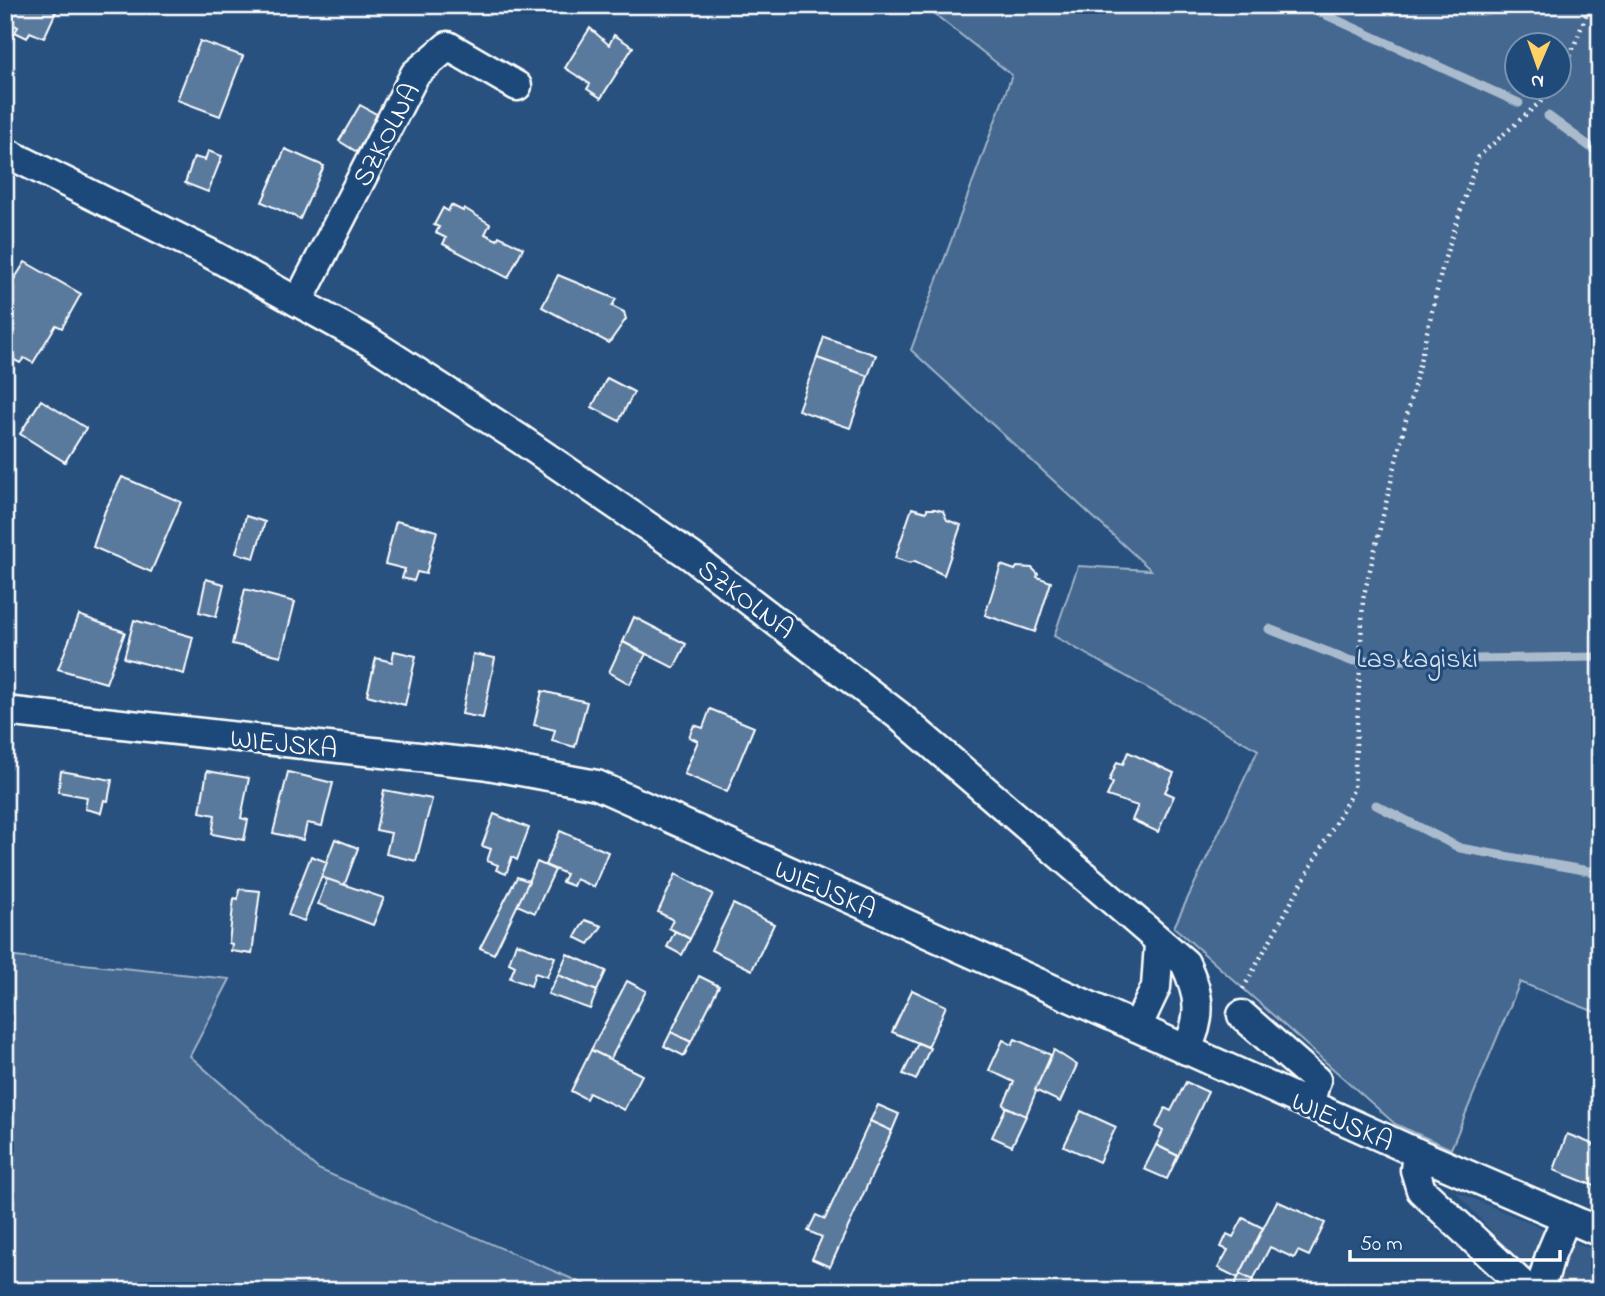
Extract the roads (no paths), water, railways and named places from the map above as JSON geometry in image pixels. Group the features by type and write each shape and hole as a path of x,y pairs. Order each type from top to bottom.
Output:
{"street":[{"name":"SZKOLNA","path":"298,302 415,74 449,46 517,86"},
{"name":"SZKOLNA","path":"5,152 211,254 370,342 520,439 691,556 898,715 1185,963 1200,1006 1196,1030 1186,1050"},
{"name":"WIEJSKA","path":"5,711 482,764 597,785 1308,1105 1600,1232"},
{"path":"1136,1027 1156,987 1160,944"},
{"path":"1242,1015 1316,1080 1308,1105"},
{"path":"1416,1153 1415,1170 1421,1190 1529,1291"},
{"path":"1540,1291 1566,1218"}],"waterway":[{"path":"1304,5 1519,103"},
{"path":"1548,116 1600,154"},
{"path":"1269,629 1351,661 1600,657"},
{"path":"1376,805 1460,848 1600,873"}],"park label":[{"name":"Las Łagiski","path":"1417,657"}]}
